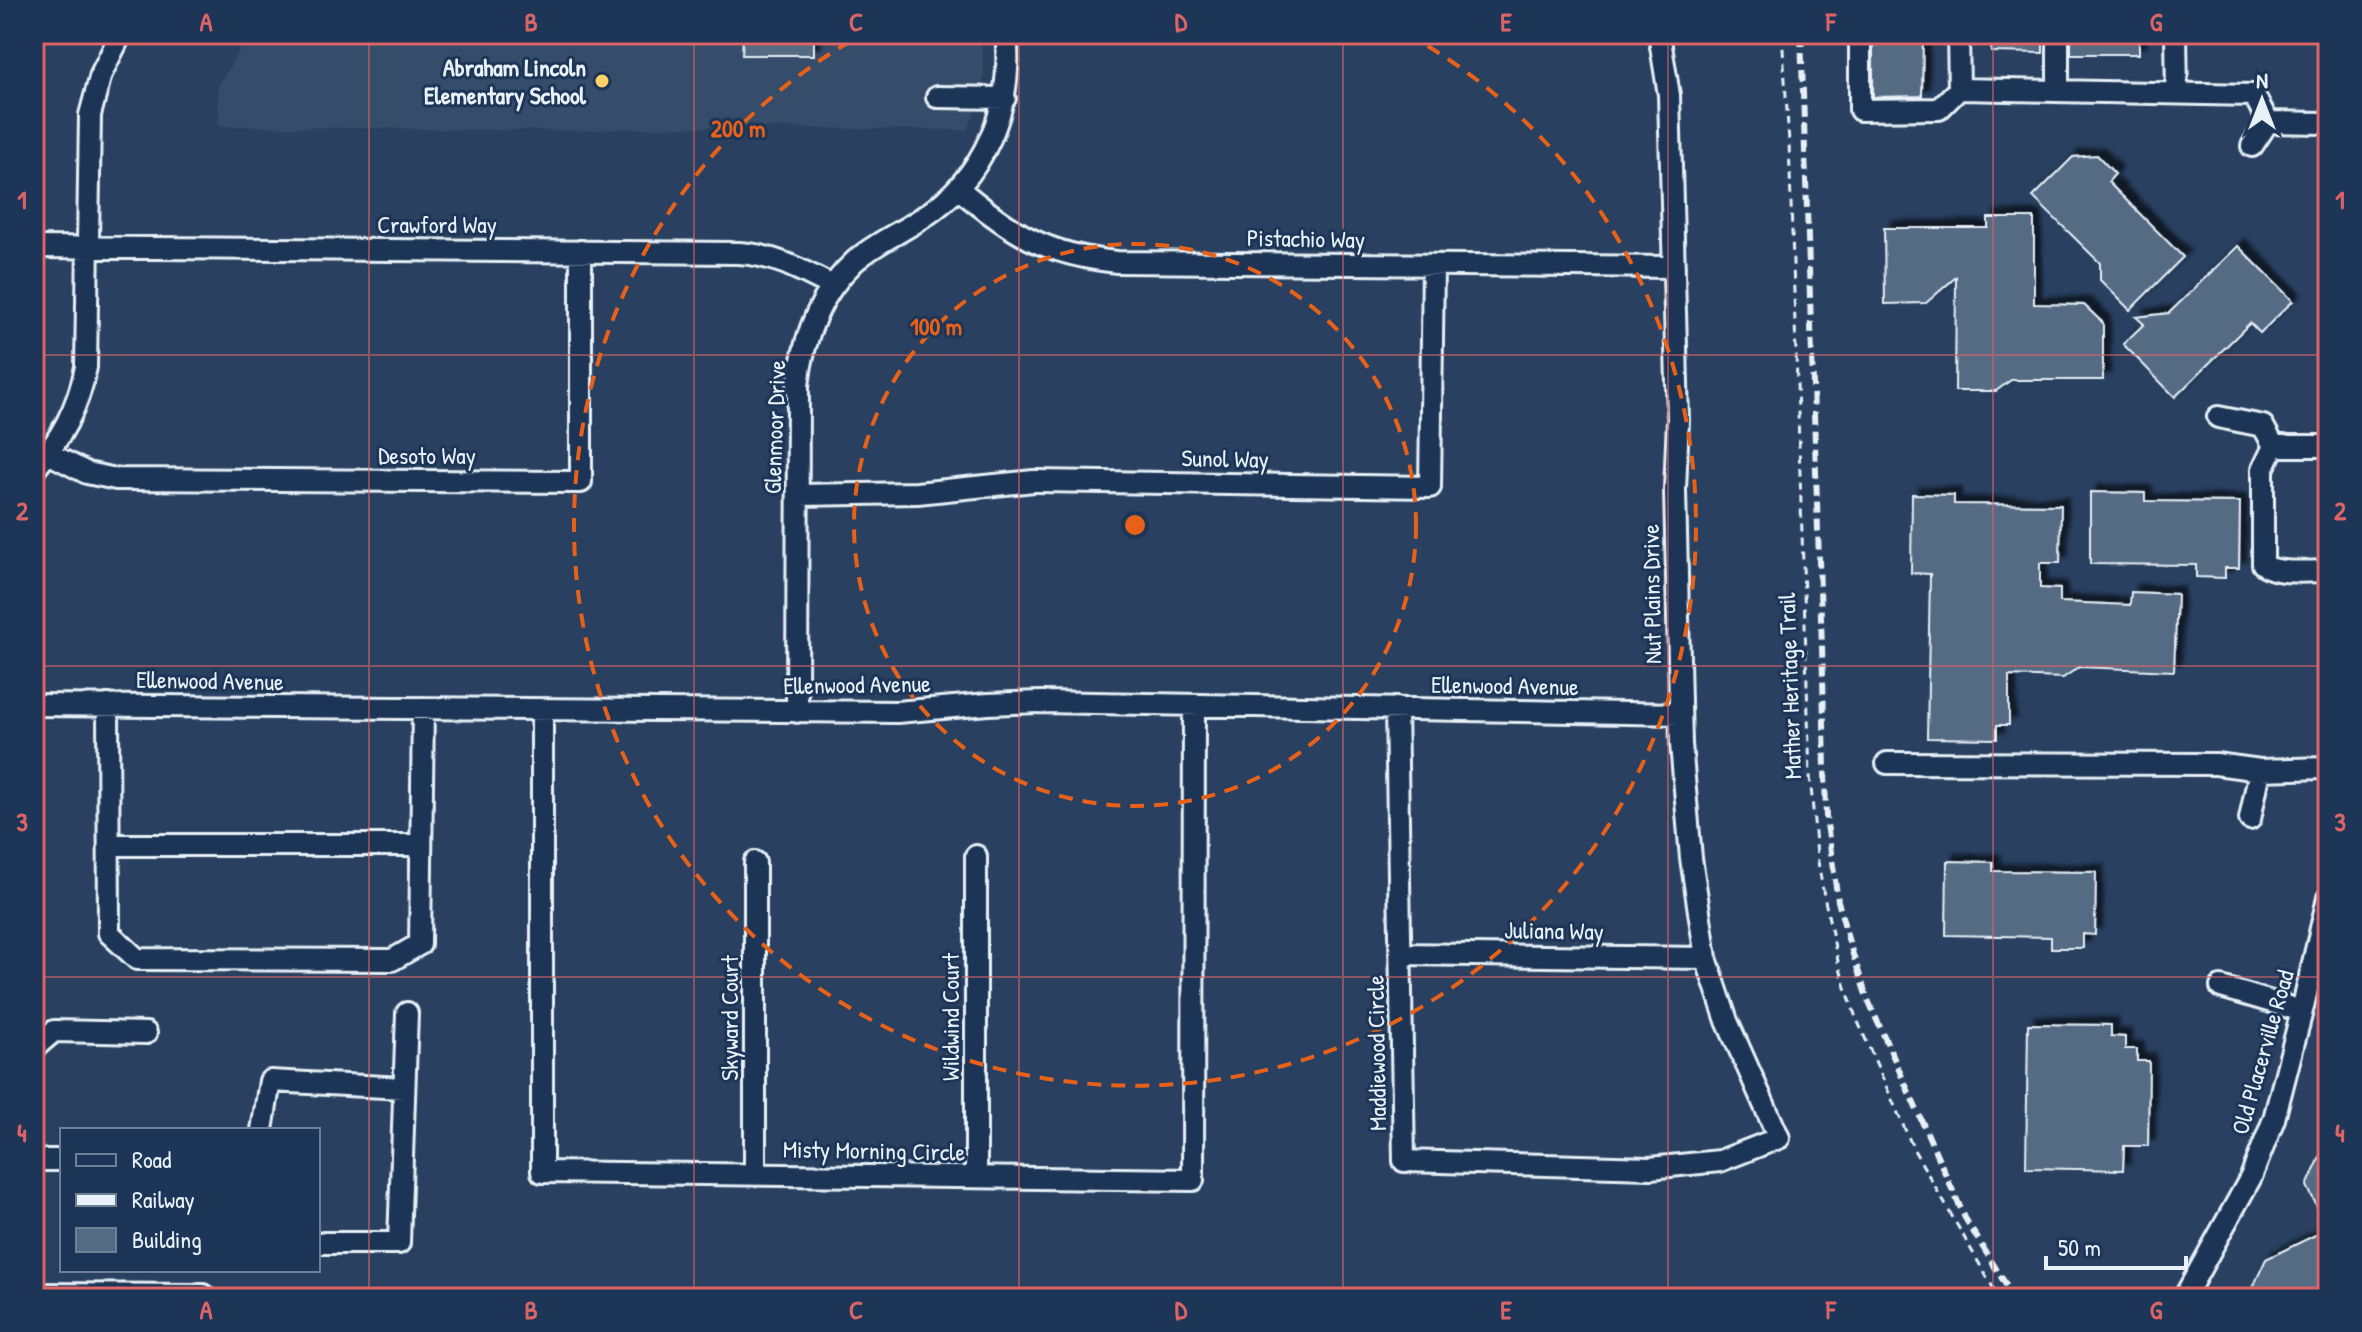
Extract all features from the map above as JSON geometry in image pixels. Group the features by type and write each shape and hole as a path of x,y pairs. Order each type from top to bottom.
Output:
{"street":[{"path":"34,470 67,426 84,378 90,115 101,74 121,34"},
{"name":"Glenmoor Drive","path":"797,712 800,364 804,344 832,286 862,255 924,217 958,188 980,159 991,140 1005,98 1006,34"},
{"name":"Nut Plains Drive","path":"1659,34 1669,95 1678,419 1675,490 1680,714 1691,858 1706,958 1727,1021 1779,1138"},
{"path":"1860,34 1860,110 1939,109 1959,89 1958,34"},
{"path":"2058,34 2058,91"},
{"path":"2176,34 2177,93"},
{"path":"1959,89 2254,95 2268,122"},
{"path":"937,97 1005,98"},
{"path":"2268,122 2328,123"},
{"path":"2252,146 2268,122"},
{"name":"Pistachio Way","path":"958,188 996,219 1025,237 1045,247 1088,259 1117,262 1674,267"},
{"name":"Crawford Way","path":"34,247 759,254 796,267 832,286"},
{"name":"Desoto Way","path":"48,453 87,473 116,479 581,482 581,251"},
{"name":"Sunol Way","path":"798,495 917,493 1034,481 1430,487 1433,265"},
{"path":"2218,417 2263,426 2274,446"},
{"path":"2274,446 2328,446"},
{"path":"2274,446 2263,469 2263,564 2275,571 2328,571"},
{"name":"Ellenwood Avenue","path":"34,705 897,712 1042,702 1680,714"},
{"path":"108,705 109,933 137,959 392,960 420,944 423,708"},
{"name":"Misty Morning Circle","path":"542,710 542,1172 1193,1180 1194,705"},
{"name":"Maddiewood Circle","path":"1396,708 1404,1161 1650,1168 1720,1161 1779,1138"},
{"path":"1887,763 2216,764 2260,770 2328,768"},
{"path":"2250,819 2260,770"},
{"path":"109,845 421,845"},
{"name":"Wildwind Court","path":"976,856 976,1177"},
{"name":"Skyward Court","path":"755,862 755,1175"},
{"name":"Old Placerville Road","path":"2184,1298 2251,1177 2274,1119 2328,898"},
{"name":"Juliana Way","path":"1400,954 1706,958"},
{"path":"2221,987 2302,1011"},
{"path":"320,1243 399,1243 407,1013"},
{"path":"34,1048 54,1031 146,1033"},
{"path":"262,1128 270,1081 403,1088"},
{"path":"34,1160 60,1160"},
{"path":"34,1294 203,1295"}],"path":[{"name":"Mather Heritage Trail","path":"1782,34 1789,142 1810,775 1818,866 1834,946 1858,1024 1914,1150 1999,1298"}],"shaded area":[{"name":"Abraham Lincoln Elementary School","path":"249,34 978,34 984,75 976,110 967,130 674,127 572,131 219,126 218,86"}],"building":[{"path":"743,34 814,34 814,55 742,55"},
{"path":"1873,34 1923,34 1922,96 1873,97"},
{"path":"1992,34 2043,34 2043,53 1991,52"},
{"path":"2071,34 2139,34 2139,54 2071,54"},
{"path":"2097,155 2115,174 2108,182 2183,257 2130,310 2100,280 2100,263 2033,197 2073,157"},
{"path":"1988,218 2034,218 2034,304 2084,305 2103,323 2103,380 2011,380 1996,391 1955,391 1956,277 1926,303 1885,304 1884,228 1988,228"},
{"path":"2238,246 2293,301 2260,333 2250,323 2175,397 2123,344 2144,324 2136,317 2169,313"},
{"path":"2090,492 2145,493 2145,501 2240,502 2239,568 2225,568 2225,578 2196,577 2196,565 2090,564"},
{"path":"1912,494 1954,495 1954,504 2061,505 2060,563 2040,563 2040,588 2060,589 2060,602 2130,605 2131,592 2177,594 2174,671 2079,667 2063,678 2009,676 2009,725 1997,725 1997,739 1927,738 1930,574 1911,573"},
{"path":"1947,861 1993,862 1993,871 2096,872 2095,935 2083,934 2083,948 2051,948 2051,937 1946,935"},
{"path":"2028,1024 2111,1025 2111,1036 2125,1037 2125,1049 2137,1049 2137,1061 2149,1061 2148,1146 2124,1146 2123,1170 2026,1168"},
{"path":"2328,1140 2328,1229 2307,1186"},
{"path":"2328,1229 2328,1298 2248,1298 2266,1259"}],"railway":[{"path":"1801,34 1826,817 1838,901 1867,998 1965,1218 2014,1298"}],"place":[{"name":"Abraham Lincoln Elementary School","path":"602,81"}]}
